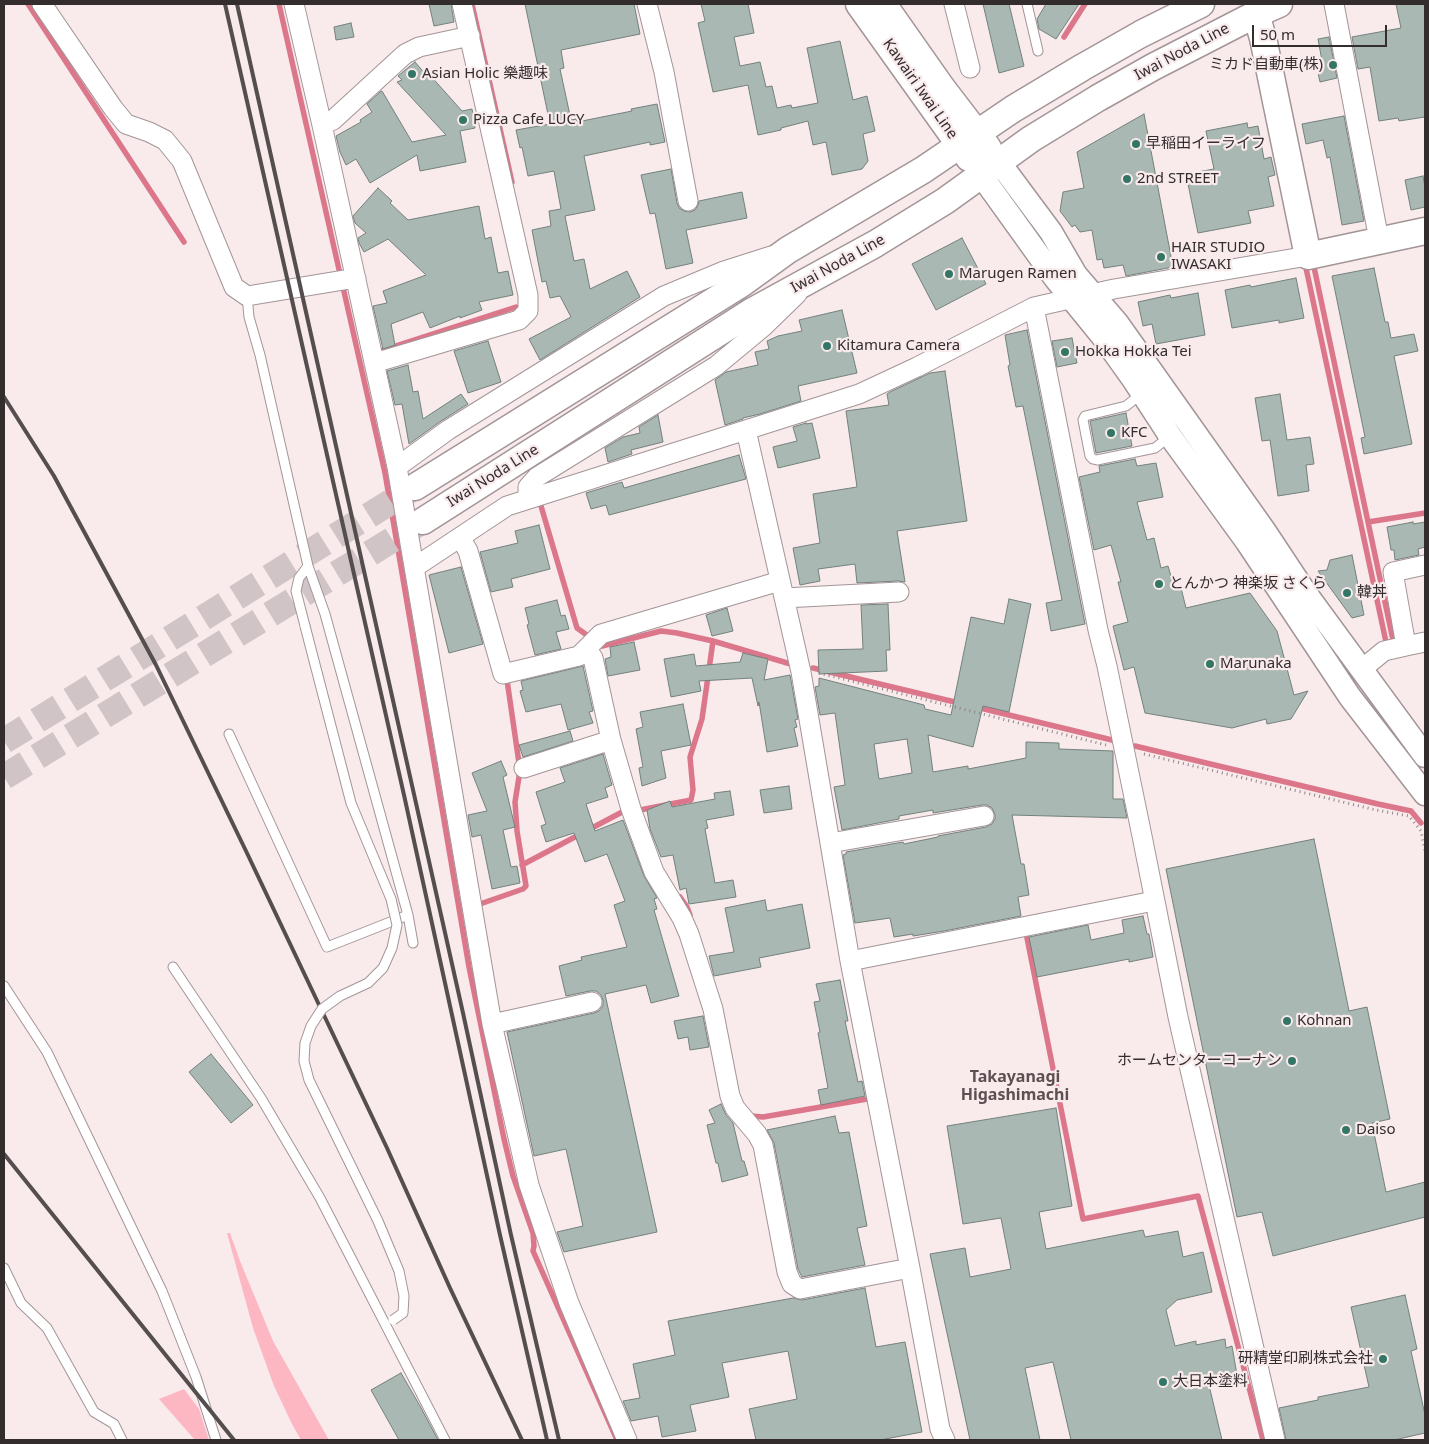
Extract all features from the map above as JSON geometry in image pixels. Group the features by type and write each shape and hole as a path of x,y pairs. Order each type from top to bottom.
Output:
{"main road":[{"name":"Kawairi Iwai Line","path":"859,4 990,169"},
{"name":"Kawairi Iwai Line","path":"883,4 942,88 968,139"},
{"path":"415,487 741,284 788,250 923,170 1013,109 1082,66 1201,4"},
{"name":"Iwai Noda Line","path":"422,521 751,312 875,244 945,201 1031,139 1098,98 1153,67 1267,9"},
{"name":"Iwai Noda Line","path":"1267,9 1263,38 1308,256"},
{"path":"1308,256 1425,231"}],"street":[{"path":"42,4 126,124 165,140 182,161 234,286 247,296 347,280"},
{"path":"294,4 322,125 347,280 374,363 397,466 492,1024 529,1185 569,1303 627,1440"},
{"path":"374,363 518,320 528,311 528,295 462,4"},
{"path":"647,4 664,72 688,201"},
{"path":"954,4 970,68"},
{"path":"1334,4 1380,240"},
{"path":"322,125 333,120 405,54 419,47 470,36"},
{"path":"990,169 1051,232 1076,274 1082,296 1103,337 1170,436 1307,595 1425,756"},
{"path":"397,466 448,430 664,296 724,271 788,250"},
{"path":"415,567 506,506 846,399 917,368 1034,306 1308,256"},
{"path":"528,499 528,487 537,477 716,366 763,327 814,278"},
{"path":"1082,296 1118,324 1256,536 1350,697 1425,794"},
{"path":"1034,306 1094,614 1107,666 1180,1026 1275,1440"},
{"path":"746,430 801,672 850,961 940,1429 945,1440"},
{"path":"460,537 468,551 502,674 579,656 591,648 601,634 782,589 899,592"},
{"path":"1406,646 1393,572 1425,566"},
{"path":"1307,595 1325,639 1360,690 1350,697"},
{"path":"1362,669 1384,651 1425,642"},
{"path":"591,648 611,740 632,811 654,872 682,918 689,934 713,1009 730,1096 735,1108 757,1134 763,1146 787,1272 792,1284 800,1288 910,1268"},
{"path":"524,768 611,740"},
{"path":"830,842 984,816"},
{"path":"850,961 1154,902"},
{"path":"492,1024 592,1002"}],"lane":[{"path":"1028,4 1038,51"},
{"path":"247,296 249,317 260,355 308,566 325,614 408,915 413,943"},
{"path":"1142,393 1126,406 1085,416 1083,420 1090,456 1097,460 1155,448 1170,436"},
{"path":"308,566 299,578 296,590 304,626 351,803 391,899 397,925 392,948 383,968 368,983 340,996 322,1009 308,1034 305,1043 304,1061 309,1080 378,1220 398,1271 404,1296 403,1313 389,1322"},
{"path":"229,734 327,947 408,915"},
{"path":"173,967 261,1098 320,1198 389,1322 445,1440"},
{"path":"4,986 47,1052 162,1291 196,1377 216,1440"},
{"path":"4,1268 21,1303 47,1328 94,1412 114,1424 122,1440"}],"shaded area":[{"path":"227,1233 230,1233 273,1341 329,1440 301,1440 292,1424 274,1386 253,1328"},
{"path":"184,1389 199,1409 209,1440 195,1440 159,1399"}],"building":[{"path":"429,4 451,4 454,22 434,26"},
{"path":"525,4 634,4 640,34 561,50 564,68 560,69 571,120 576,119 577,122 657,104 665,142 650,145 650,142 584,156 595,210 565,216 574,261 584,259 590,289 627,271 640,297 540,360 529,339 571,317 560,296 550,298 546,281 542,282 532,230 551,226 549,211 561,209 554,171 528,176 522,147 520,148 516,130 550,124"},
{"path":"701,4 748,4 754,33 734,37 740,66 760,62 766,87 772,86 777,108 791,105 792,108 818,103 807,48 840,41 853,100 867,96 875,131 863,134 868,161 862,169 832,175 826,142 813,145 808,121 758,135 748,85 713,92 698,23 705,21"},
{"path":"983,4 1009,4 1024,66 999,73"},
{"path":"1046,4 1079,4 1056,39 1039,29 1037,19"},
{"path":"1396,4 1425,4 1425,117 1399,121 1398,118 1379,121 1370,67 1358,69 1352,37 1401,28"},
{"path":"351,23 354,37 336,40 334,27"},
{"path":"1329,37 1337,78 1320,82 1316,63 1322,61 1318,39"},
{"path":"415,62 427,76 429,74 462,111 472,109 475,128 460,131 466,162 420,171 417,155 370,183 356,159 346,165 336,136 361,122 360,120 372,112 367,104 380,92 382,91 412,142 446,135 397,82 402,80 398,76"},
{"path":"1144,114 1173,267 1126,276 1123,265 1104,268 1102,259 1097,260 1092,230 1080,232 1075,225 1072,227 1060,211 1063,192 1084,188 1077,152"},
{"path":"1344,116 1364,221 1342,225 1330,157 1327,158 1323,140 1306,144 1302,124"},
{"path":"1247,123 1248,128 1258,126 1264,159 1271,157 1275,175 1268,177 1274,206 1248,211 1251,223 1198,233 1186,174 1214,169 1206,131"},
{"path":"671,169 679,208 690,212 695,210 699,201 742,192 747,218 686,230 693,263 666,269 655,213 650,214 641,175"},
{"path":"1423,176 1425,207 1411,210 1405,180"},
{"path":"378,188 392,201 390,203 408,220 479,206 485,239 491,237 498,273 508,271 513,295 479,302 482,310 460,318 460,316 430,328 423,312 391,324 395,345 383,349 373,306 387,303 383,291 426,275 388,239 364,252 359,243 358,238 366,233 355,223 353,216"},
{"path":"962,238 986,284 936,310 912,264"},
{"path":"1374,268 1385,322 1388,322 1391,338 1414,334 1418,351 1394,356 1412,444 1364,454 1361,438 1365,437 1332,276"},
{"path":"1296,278 1304,318 1279,323 1279,320 1232,328 1225,290"},
{"path":"1198,293 1205,335 1156,344 1152,324 1143,326 1138,302 1170,295 1171,298"},
{"path":"842,310 857,373 798,386 801,401 725,425 715,380 726,372 758,365 755,352 769,349 767,341 778,336 802,331 799,320"},
{"path":"1027,330 1085,624 1051,631 1046,603 1062,600 1023,406 1016,407 1008,366 1010,365 1005,335"},
{"name":"Hokka Hokka Tei","path":"1072,338 1077,363 1057,367 1052,341"},
{"path":"488,341 501,382 468,393 454,351"},
{"path":"408,365 413,392 418,391 423,419 461,394 468,404 409,444 402,404 395,405 387,371"},
{"path":"945,371 967,521 897,531 905,582 857,583 855,564 818,569 820,581 800,585 793,548 820,543 813,494 857,487 846,411 889,405 887,394 890,392 930,373"},
{"path":"1280,394 1287,440 1310,437 1314,464 1306,465 1309,491 1278,496 1270,440 1262,441 1255,398"},
{"path":"1126,413 1132,446 1096,453 1090,421"},
{"path":"658,415 663,442 631,450 632,454 608,462 605,448 623,437 640,433 639,427"},
{"path":"812,423 820,458 778,468 773,447 797,441 793,427"},
{"path":"739,455 746,479 609,515 606,505 591,509 586,493 622,482 624,488"},
{"path":"1135,459 1137,466 1156,463 1163,497 1137,502 1147,540 1154,538 1161,568 1168,566 1175,590 1181,588 1186,608 1250,593 1277,631 1294,695 1308,691 1291,719 1267,724 1266,719 1232,728 1145,713 1134,667 1124,670 1113,626 1128,622 1118,582 1121,582 1111,545 1094,550 1079,477 1100,472 1099,466"},
{"path":"1413,522 1413,524 1425,522 1425,547 1418,549 1419,555 1395,560 1394,550 1391,550 1387,527"},
{"path":"539,525 550,569 511,579 513,587 491,592 480,552 518,543 515,531"},
{"name":"韓丼","path":"1352,555 1364,615 1352,618 1318,571 1327,570 1330,560"},
{"path":"461,567 483,644 449,653 429,575"},
{"path":"1009,599 1031,604 1009,712 983,706 973,747 928,735 933,772 968,766 968,769 1026,758 1026,742 1059,743 1059,749 1113,751 1113,799 1123,799 1127,818 1012,815 1021,864 1024,864 1029,895 1018,897 1021,916 944,931 894,937 890,918 855,923 843,855 846,852 903,842 904,844 986,827 992,824 995,815 992,808 982,805 899,816 899,819 842,830 834,787 845,785 835,713 820,715 815,687 819,686 819,678 924,705 925,709 951,715 971,617 1004,624","holes":["907,739 912,773 879,779 874,744"]},
{"path":"557,600 561,616 565,615 569,629 556,632 561,649 535,655 527,625 529,624 525,608"},
{"path":"888,604 890,650 886,650 887,671 819,674 818,650 863,649 861,605"},
{"path":"727,608 733,631 712,636 706,615"},
{"path":"634,642 640,670 608,676 605,659 611,657 610,647"},
{"path":"743,653 768,659 764,680 790,675 798,719 795,720 797,727 794,728 798,746 767,752 759,702 758,706 752,678 699,681 701,691 671,697 664,659 694,654 696,666 740,662"},
{"path":"583,666 593,711 589,712 593,723 568,730 561,704 526,712 520,691 523,690 521,681"},
{"path":"683,704 691,745 661,751 666,778 642,786 639,768 643,767 636,729 643,727 640,712"},
{"path":"570,731 573,741 523,757 519,745"},
{"path":"603,754 612,785 605,788 608,797 586,804 595,831 623,820 644,876 657,898 654,899 657,909 654,910 679,996 651,1003 646,985 605,994 657,1232 564,1252 557,1232 583,1226 566,1149 534,1156 507,1032 599,1011 603,1006 603,1000 596,991 566,996 559,966 582,960 581,957 627,947 614,905 625,901 607,854 585,862 574,833 546,842 541,826 546,824 536,792 565,782 560,768"},
{"path":"501,761 507,775 503,777 515,827 503,830 511,867 517,866 520,883 492,889 481,835 472,837 468,815 487,811 472,773"},
{"path":"789,786 792,809 764,813 760,790"},
{"path":"730,791 734,815 706,820 708,828 705,829 715,883 733,880 736,897 689,904 686,888 680,890 673,855 661,857 650,829 647,810 670,801 672,807 715,799 714,793"},
{"name":"ホームセンターコーナン","path":"1314,839 1349,1011 1367,1007 1390,1119 1372,1123 1386,1192 1425,1182 1425,1217 1273,1256 1262,1212 1237,1217 1166,869"},
{"path":"765,900 767,911 802,904 810,948 759,958 761,967 714,976 709,956 734,952 725,908"},
{"path":"1143,916 1147,934 1149,934 1153,957 1129,962 1129,959 1037,977 1029,937 1088,925 1091,940 1124,933 1122,920"},
{"path":"840,980 848,1021 845,1021 858,1082 862,1081 865,1096 821,1105 818,1090 828,1088 814,1002 820,1001 816,984"},
{"path":"703,1016 709,1047 690,1050 688,1037 678,1039 674,1021"},
{"path":"211,1054 253,1105 231,1123 189,1072"},
{"path":"721,1104 726,1115 733,1123 742,1161 744,1161 748,1175 722,1182 707,1125 715,1123 709,1110"},
{"path":"1056,1108 1072,1206 1039,1212 1046,1249 1143,1230 1145,1237 1178,1231 1183,1257 1203,1252 1212,1292 1177,1300 1166,1310 1175,1346 1196,1341 1196,1345 1225,1339 1226,1348 1232,1346 1237,1375 1208,1381 1222,1440 1071,1440 1053,1362 1025,1368 1040,1440 970,1440 930,1254 965,1248 970,1277 1011,1269 1001,1218 963,1224 947,1126"},
{"path":"835,1116 839,1133 849,1132 867,1226 857,1228 865,1265 802,1277 798,1269 774,1143 767,1130"},
{"path":"865,1288 876,1347 905,1342 922,1432 880,1440 756,1440 749,1409 797,1399 788,1351 722,1363 729,1397 690,1405 696,1431 662,1437 658,1416 631,1421 623,1401 640,1398 633,1364 675,1355 668,1321 793,1298 802,1300"},
{"path":"1405,1295 1417,1349 1411,1351 1425,1415 1425,1433 1394,1440 1286,1440 1279,1408 1318,1400 1318,1397 1369,1387 1351,1307"},
{"path":"401,1373 438,1440 399,1440 371,1390"}],"waterway":[{"path":"28,4 184,242"},
{"path":"279,4 385,473 469,967 504,1139 513,1176 533,1233 533,1251 617,1440"},
{"path":"472,4 512,182"},
{"path":"1064,37 1085,4"},
{"path":"1386,642 1306,268 1309,264 1314,267 1393,640"},
{"path":"383,350 516,307"},
{"path":"541,506 577,628 602,646 661,631 713,641 794,665"},
{"path":"1368,522 1425,513"},
{"path":"522,865 624,811 640,810 691,800 693,790 690,757 702,719 713,641"},
{"path":"813,668 959,703"},
{"path":"480,904 523,889 526,886 517,831 515,802 519,763 507,680 511,679"},
{"path":"976,707 1112,740"},
{"path":"1135,746 1411,811 1421,823"},
{"path":"680,897 690,915"},
{"path":"1027,938 1083,1219 1198,1196 1263,1440"},
{"path":"749,1114 751,1116 763,1117 867,1099"}],"tunnel":[{"path":"4,741 415,487"},
{"path":"4,777 423,521"}],"railway":[{"path":"225,4 404,795 500,1235 547,1440"},
{"path":"237,4 511,1235 559,1440"},
{"path":"4,397 54,476 156,665 387,1148 450,1288 522,1440"},
{"path":"4,1154 234,1440"}],"place":[{"name":"ミカド自動車(株)","path":"1333,65"},
{"name":"Asian Holic 樂趣味","path":"412,74"},
{"name":"Pizza Cafe LUCY","path":"463,120"},
{"name":"早稲田イーライフ","path":"1136,144"},
{"name":"2nd STREET","path":"1127,179"},
{"name":"HAIR STUDIO IWASAKI","path":"1161,257"},
{"name":"Marugen Ramen","path":"949,274"},
{"name":"Kitamura Camera","path":"827,346"},
{"name":"Hokka Hokka Tei","path":"1065,352"},
{"name":"KFC","path":"1111,433"},
{"name":"とんかつ 神楽坂 さくら","path":"1159,584"},
{"name":"韓丼","path":"1347,593"},
{"name":"Marunaka","path":"1210,664"},
{"name":"Kohnan","path":"1287,1021"},
{"name":"ホームセンターコーナン","path":"1292,1061"},
{"name":"Daiso","path":"1346,1130"},
{"name":"研精堂印刷株式会社","path":"1383,1359"},
{"name":"大日本塗料","path":"1163,1382"}],"district":[{"name":"Takayanagi Higashimachi","path":"1015,1086"}]}
